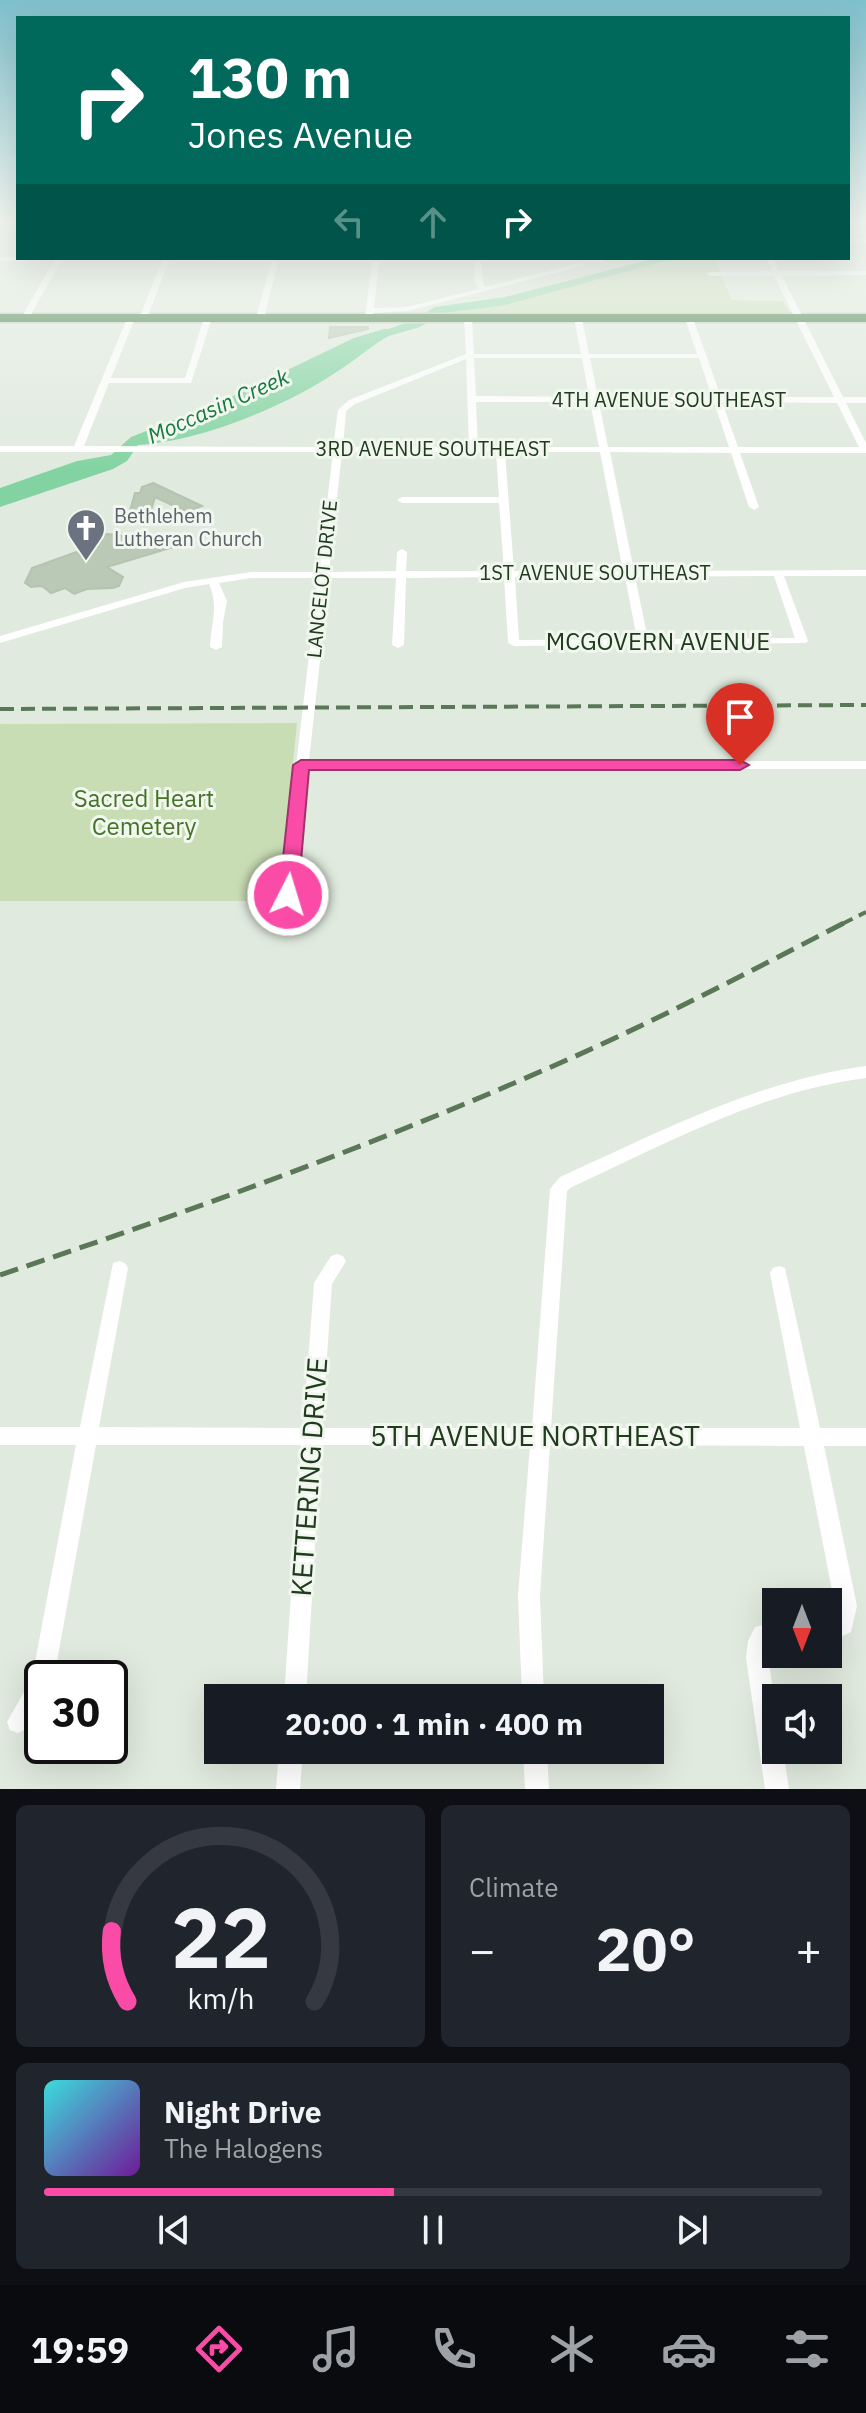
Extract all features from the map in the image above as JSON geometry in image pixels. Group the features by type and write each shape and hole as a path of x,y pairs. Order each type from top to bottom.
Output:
{"highway":[{"path":"0,318 260,318 370,314 407,318 866,318"}],"street":[{"path":"25,318 32,305"},
{"path":"78,449 106,380 143,305"},
{"path":"260,318 263,305"},
{"path":"371,305 370,314 419,305"},
{"path":"793,305 866,450"},
{"path":"106,380 188,381 208,318"},
{"path":"468,318 474,449"},
{"path":"578,318 643,642"},
{"path":"689,318 754,507"},
{"path":"470,355 702,356"},
{"name":"LANCELOT DRIVE","path":"288,895 339,416 347,405 470,355"},
{"name":"4TH AVENUE SOUTHEAST","path":"472,399 866,400"},
{"name":"3RD AVENUE SOUTHEAST","path":"0,449 866,450"},
{"path":"500,449 508,573"},
{"path":"402,500 504,500"},
{"path":"398,645 402,552"},
{"name":"MCGOVERN AVENUE","path":"508,573 514,643 802,641 778,573"},
{"name":"1ST AVENUE SOUTHEAST","path":"0,640 148,595 212,580 251,575 866,573"},
{"path":"212,580 222,601 216,647"},
{"path":"301,765 866,765"},
{"path":"532,1684 529,1596 556,1196 559,1189 566,1182 762,1095 808,1080 866,1072"},
{"name":"KETTERING DRIVE","path":"296,1684 321,1297 329,1272 337,1261"},
{"path":"46,1660 119,1268"},
{"path":"779,1273 846,1606 842,1625"},
{"name":"5TH AVENUE NORTHEAST","path":"0,1436 866,1437"},
{"path":"762,1639 757,1658 777,1789"},
{"path":"18,1722 24,1712"},
{"path":"288,1789 290,1764"},
{"path":"536,1764 537,1789"}],"green space":[{"path":"474,305 786,305 791,315 434,313"},
{"name":"Sacred Heart Cemetery","path":"297,723 279,901 0,901 0,724"}],"water":[{"path":"384,329 403,329 320,382 271,408 217,429 138,445 127,461 113,469 0,507 0,488 77,461 111,455 131,437 227,399 354,338"}],"building":[{"path":"330,327 368,327 368,329 329,338"},
{"path":"153,483 202,506 187,512 155,497 150,514 129,514 135,493 140,493 142,487"},
{"name":"Bethlehem Lutheran Church","path":"120,535 133,544 163,536 177,546 107,567 123,577 119,586 113,588 87,589 74,594 65,588 51,593 42,586 31,587 25,583 32,568 76,552 82,556 92,538"}],"waterway":[{"name":"Moccasin Creek","path":"374,336 416,324 439,310 472,305"}],"railway":[{"path":"0,709 866,705"},
{"path":"844,923 866,912"},
{"path":"0,1275 275,1178 477,1099 658,1018 844,923"},
{"path":"840,925 844,923"}],"place":[{"name":"Bethlehem Lutheran Church","path":"86,562"}],"route":[{"path":"288,895 301,765 740,765"}]}
